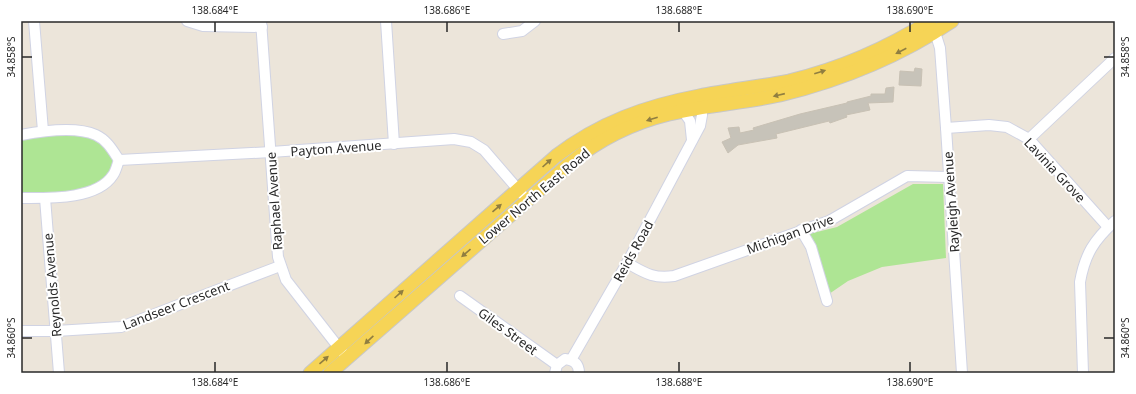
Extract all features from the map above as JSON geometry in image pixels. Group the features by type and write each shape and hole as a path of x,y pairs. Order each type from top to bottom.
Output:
{"main road":[{"name":"Lower North East Road","path":"310,373 560,152 597,128 645,108 701,102 824,71 933,26 952,21"},
{"name":"Lower North East Road","path":"330,373 578,157 605,139 646,120 683,111 701,102"}],"street":[{"path":"34,21 43,131"},
{"path":"187,21 203,26 261,24"},
{"path":"386,21 394,144"},
{"path":"503,34 522,31 535,21"},
{"name":"Raphael Avenue","path":"261,24 276,240 280,266 286,280 347,359"},
{"name":"Rayleigh Avenue","path":"933,26 940,48 962,373"},
{"path":"1029,139 1115,58"},
{"name":"Reids Road","path":"571,360 627,263 700,126 701,102"},
{"path":"683,111 690,121 692,140"},
{"name":"Lavinia Grove","path":"946,128 989,125 1007,127 1029,139 1111,224"},
{"path":"21,135 43,131 79,131 96,135 109,145 119,160 113,175 101,187 84,194 45,198 21,198"},
{"name":"Payton Avenue","path":"119,160 271,152 454,139 471,142 484,150 528,201"},
{"name":"Michigan Drive","path":"627,263 661,278 674,276 829,221 906,176 949,177"},
{"name":"Reynolds Avenue","path":"45,198 59,373"},
{"path":"1083,373 1080,282 1086,255 1111,224"},
{"path":"801,230 811,247 827,300"},
{"name":"Landseer Crescent","path":"21,331 56,331 121,327 280,266"},
{"name":"Giles Street","path":"460,296 556,369"},
{"path":"556,369 565,359 571,360 578,365 579,373"}],"green space":[{"path":"43,131 96,135 119,160 101,187 21,198 21,135"},
{"path":"913,184 943,184 946,258 882,267 848,281 829,294 809,234 837,227"}],"building":[{"path":"915,68 922,69 921,86 899,85 900,71 914,72"},
{"path":"894,87 893,102 868,103 870,110 846,115 847,117 830,123 829,121 776,134 777,138 738,145 728,153 722,142 731,138 728,128 739,127 740,133 754,130 753,128 800,114 847,103 871,96 871,94 885,94 886,88"}]}
